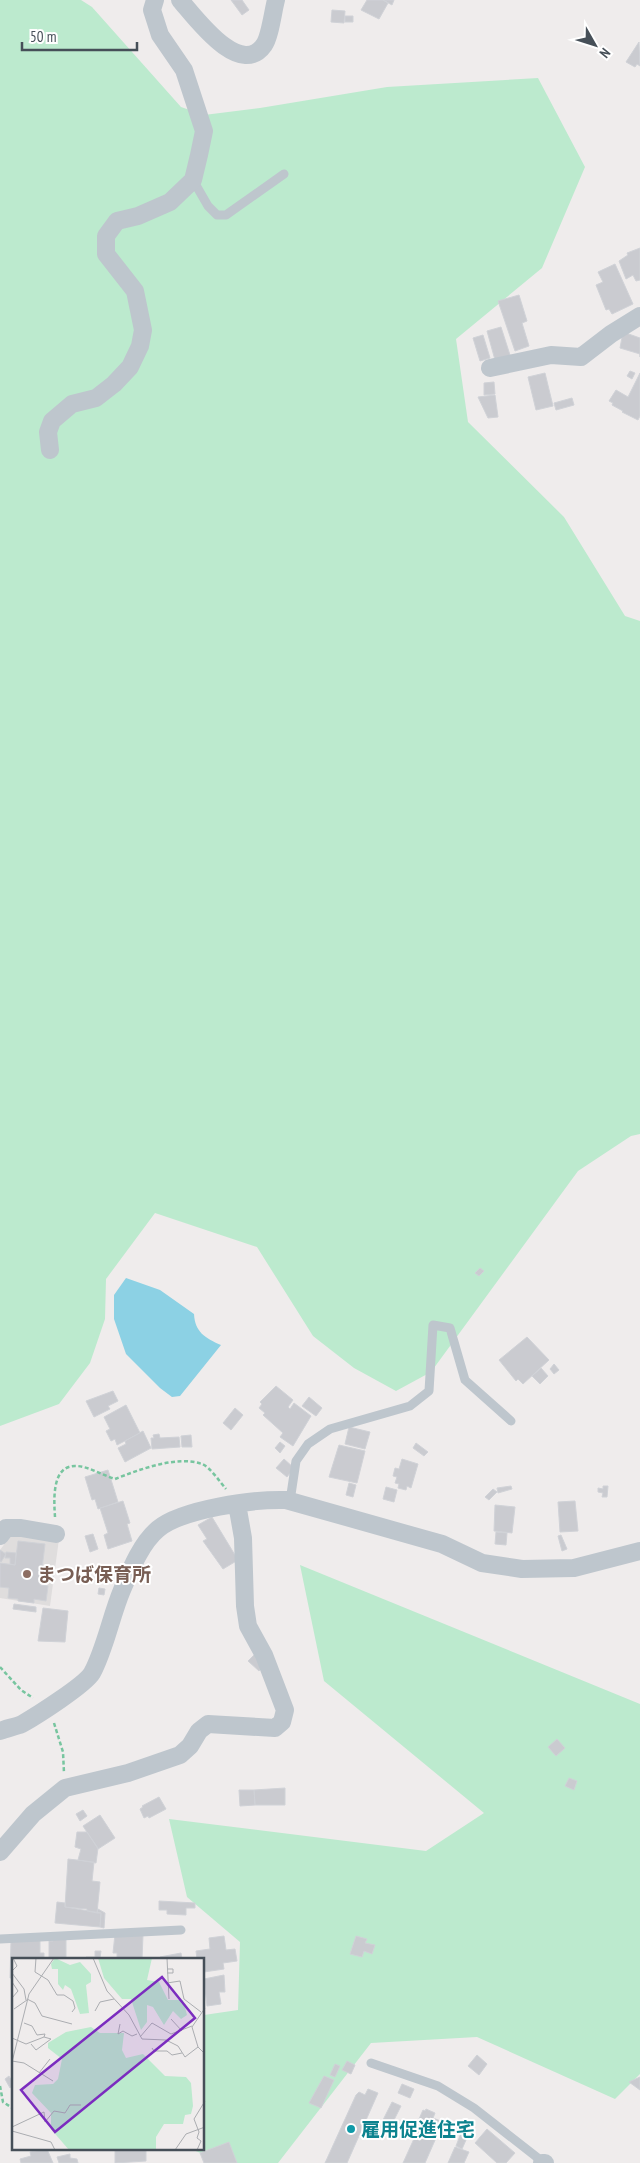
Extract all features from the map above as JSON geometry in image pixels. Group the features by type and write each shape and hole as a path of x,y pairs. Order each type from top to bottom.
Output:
{"street":[{"path":"50,450 48,432 52,421 72,404 96,398 114,384 130,367 140,346 143,330 135,291 106,254 106,236 117,221 138,216 170,202 193,180 204,131 184,70 160,35 152,10 155,0"},
{"path":"180,0 226,49 241,55 255,53 265,45 276,0"},
{"path":"490,368 551,355 581,357 611,334 640,316"},
{"path":"0,1731 20,1724 68,1693 91,1674 122,1590 143,1548 158,1529 172,1520 265,1499 290,1501 442,1544 482,1563 522,1569 574,1568 640,1551"},
{"path":"0,1852 33,1814 65,1788 128,1773 180,1755 199,1731 208,1724 275,1728 282,1722 285,1710 264,1655 248,1626 245,1606 243,1538 239,1504"},
{"path":"0,1536 6,1528 21,1528 56,1534"}],"lane":[{"path":"193,180 208,206 217,215 226,215 284,174"},
{"path":"290,1501 296,1462 308,1444 330,1430 410,1406 429,1391 433,1325 450,1328 465,1380 511,1421"},
{"path":"0,1939 181,1930"},
{"path":"371,2063 438,2086 474,2108 543,2162"}],"path":[{"path":"56,1534 53,1494 58,1478 65,1469 75,1466 115,1479 140,1469 162,1464 191,1462 203,1464 239,1504"},
{"path":"0,2086 3,2102 12,2108"}],"shaded area":[{"name":"まつば保育所","path":"15,1530 59,1539 50,1606 0,1598 0,1550"}],"green space":[{"path":"0,0 81,0 92,7 181,107 204,115 260,108 387,87 538,78 585,167 542,268 456,339 468,422 564,517 625,616 640,621 640,1134 631,1136 578,1171 431,1372 396,1391 354,1368 313,1336 257,1247 155,1213 106,1279 105,1319 90,1363 59,1404 0,1426"},
{"path":"300,1565 640,1704 640,2074 615,2099 477,2037 371,2043 278,2163 224,2163 193,2150 205,2150 205,2015 238,2010 240,1942 187,1897 169,1819 426,1851 484,1813 324,1681"}],"water":[{"path":"126,1278 160,1290 194,1314 196,1325 202,1334 221,1345 180,1396 172,1397 160,1388 126,1354 114,1319 114,1295"}],"building":[{"path":"231,0 242,0 249,10 242,15"},
{"path":"367,0 383,0 388,3 379,19 361,10"},
{"path":"383,0 394,0 392,5"},
{"path":"332,10 345,11 344,23 331,22"},
{"path":"345,16 353,16 353,22 345,22"},
{"path":"639,42 640,66 637,64 635,67 626,62"},
{"path":"640,248 640,280 636,281 633,275 626,279 619,261 628,255 627,253"},
{"path":"615,264 633,304 612,314 609,309 606,310 596,285 603,282 598,272"},
{"path":"519,295 527,321 522,323 529,346 515,351 498,301"},
{"path":"501,327 510,355 495,360 487,331"},
{"path":"623,332 640,338 640,354 620,348"},
{"path":"483,335 490,358 480,361 473,338"},
{"path":"630,371 635,373 632,379 627,376"},
{"path":"545,373 553,406 536,410 528,377"},
{"path":"640,373 640,416 638,420 622,412 609,401 616,390 628,397"},
{"path":"494,382 495,394 484,395 484,383"},
{"path":"495,395 498,417 488,418 478,397"},
{"path":"572,398 574,405 556,410 554,403"},
{"path":"480,1268 484,1271 479,1276 475,1273"},
{"path":"527,1337 549,1360 523,1384 518,1379 516,1381 499,1360"},
{"path":"554,1364 559,1370 554,1374 550,1369"},
{"path":"541,1368 548,1376 540,1384 532,1376"},
{"path":"276,1386 293,1400 288,1407 290,1409 294,1403 311,1416 293,1446 280,1437 283,1433 263,1415 265,1413 259,1408 262,1404 260,1402"},
{"path":"113,1391 118,1401 108,1406 110,1409 94,1417 86,1401"},
{"path":"309,1397 322,1408 316,1416 302,1406"},
{"path":"126,1405 140,1433 117,1445 115,1439 111,1441 106,1431 110,1429 104,1417"},
{"path":"235,1408 243,1415 231,1430 223,1423"},
{"path":"349,1427 370,1432 365,1449 345,1444"},
{"path":"143,1431 151,1448 125,1462 118,1448 126,1444 125,1441"},
{"path":"159,1434 160,1438 179,1437 180,1447 152,1449 151,1438 154,1438 153,1435"},
{"path":"191,1435 192,1447 182,1447 181,1436"},
{"path":"280,1442 285,1446 280,1453 275,1448"},
{"path":"416,1443 428,1452 424,1456 413,1448"},
{"path":"339,1445 365,1451 357,1483 329,1477"},
{"path":"284,1459 294,1468 287,1477 276,1468"},
{"path":"402,1459 418,1464 411,1488 407,1486 406,1490 398,1488 399,1484 395,1483 397,1477 393,1476 395,1468 399,1469"},
{"path":"108,1470 118,1502 98,1509 95,1499 92,1500 85,1477"},
{"path":"349,1483 356,1485 353,1497 346,1495"},
{"path":"511,1486 512,1489 498,1493 497,1488"},
{"path":"603,1486 608,1486 607,1497 602,1497 603,1493 598,1492 598,1488 603,1489"},
{"path":"386,1487 397,1490 394,1502 383,1499"},
{"path":"493,1489 497,1492 489,1500 485,1497"},
{"path":"123,1501 130,1523 127,1524 132,1541 108,1549 104,1535 108,1533 100,1508"},
{"path":"575,1501 578,1531 560,1532 558,1502"},
{"path":"495,1505 515,1507 512,1533 494,1531"},
{"path":"212,1517 238,1560 223,1569 203,1541 207,1539 198,1525"},
{"path":"496,1532 507,1533 506,1545 495,1544"},
{"path":"93,1534 98,1549 90,1552 85,1536"},
{"path":"561,1535 567,1549 562,1551 558,1536"},
{"path":"18,1541 45,1544 40,1585 48,1586 46,1601 34,1599 34,1603 8,1598 9,1588 0,1587 0,1563 15,1565"},
{"path":"0,1550 6,1554 1,1562 0,1561"},
{"path":"6,1552 16,1553 15,1565 10,1564 10,1558 5,1558"},
{"path":"99,1588 105,1589 104,1595 98,1594"},
{"path":"14,1604 36,1607 36,1612 13,1609"},
{"path":"43,1608 68,1611 65,1642 38,1641"},
{"path":"257,1652 267,1661 259,1671 248,1661"},
{"path":"557,1739 565,1748 556,1756 548,1747"},
{"path":"569,1778 577,1781 574,1790 565,1786"},
{"path":"285,1788 285,1805 255,1805 254,1790"},
{"path":"239,1790 254,1790 255,1805 240,1806"},
{"path":"159,1797 166,1809 149,1818 148,1816 144,1818 140,1809 142,1806"},
{"path":"83,1810 87,1816 80,1821 76,1814"},
{"path":"100,1815 115,1838 98,1849 83,1826"},
{"path":"77,1832 87,1832 98,1848 96,1863 78,1860 81,1849 75,1847"},
{"path":"68,1859 94,1862 92,1881 100,1882 97,1913 87,1911 87,1909 65,1907"},
{"path":"159,1901 195,1903 195,1908 186,1908 186,1915 167,1914 167,1910 159,1910"},
{"path":"57,1902 65,1903 65,1907 101,1913 100,1927 55,1923"},
{"path":"98,1909 105,1913 104,1928 100,1927 101,1913 97,1913"},
{"path":"115,1934 143,1935 142,1958 117,1958 117,1953 113,1953"},
{"path":"224,1936 226,1950 235,1949 237,1961 223,1963 224,1969 205,1972 205,1958 197,1958 196,1951 210,1949 209,1938"},
{"path":"356,1936 367,1939 365,1943 375,1945 372,1954 364,1951 362,1957 350,1954"},
{"path":"53,1937 66,1939 66,1958 49,1958 49,1941 53,1941"},
{"path":"40,1940 40,1953 44,1953 44,1958 12,1958 12,1978 10,1978 11,1941"},
{"path":"95,1951 101,1951 100,1958 86,1958 86,1957 95,1957"},
{"path":"181,1953 182,1958 160,1958"},
{"path":"224,1975 225,1992 219,1992 221,2004 207,2006 205,1979"},
{"path":"477,2055 487,2064 479,2075 468,2066"},
{"path":"347,2061 355,2065 351,2074 342,2070"},
{"path":"335,2064 340,2066 335,2077 330,2075"},
{"path":"9,2076 12,2081 10,2088 5,2079"},
{"path":"324,2076 334,2080 321,2108 309,2103"},
{"path":"640,2077 640,2090 629,2082"},
{"path":"402,2084 414,2089 410,2098 398,2093"},
{"name":"雇用促進住宅","path":"368,2089 378,2093 347,2163 325,2163 356,2095 359,2092 365,2095"},
{"path":"392,2102 401,2106 392,2124 383,2120"},
{"name":"雇用促進住宅","path":"426,2109 435,2113 433,2118 443,2122 425,2163 403,2163 422,2121 419,2119 423,2110 425,2111"},
{"path":"463,2128 470,2131 462,2149 456,2146"},
{"path":"487,2129 515,2153 506,2163 497,2163 475,2143"},
{"path":"229,2142 237,2163 204,2163 200,2153"},
{"path":"455,2147 469,2152 464,2163 448,2163"},
{"path":"47,2150 53,2163 21,2163 20,2159 31,2156 30,2152"},
{"path":"115,2150 146,2150 146,2161 115,2163"},
{"path":"70,2154 70,2158 77,2159 78,2163 59,2163 57,2157"}],"place":[{"name":"まつば保育所","path":"27,1574"},
{"name":"雇用促進住宅","path":"351,2129"}]}
